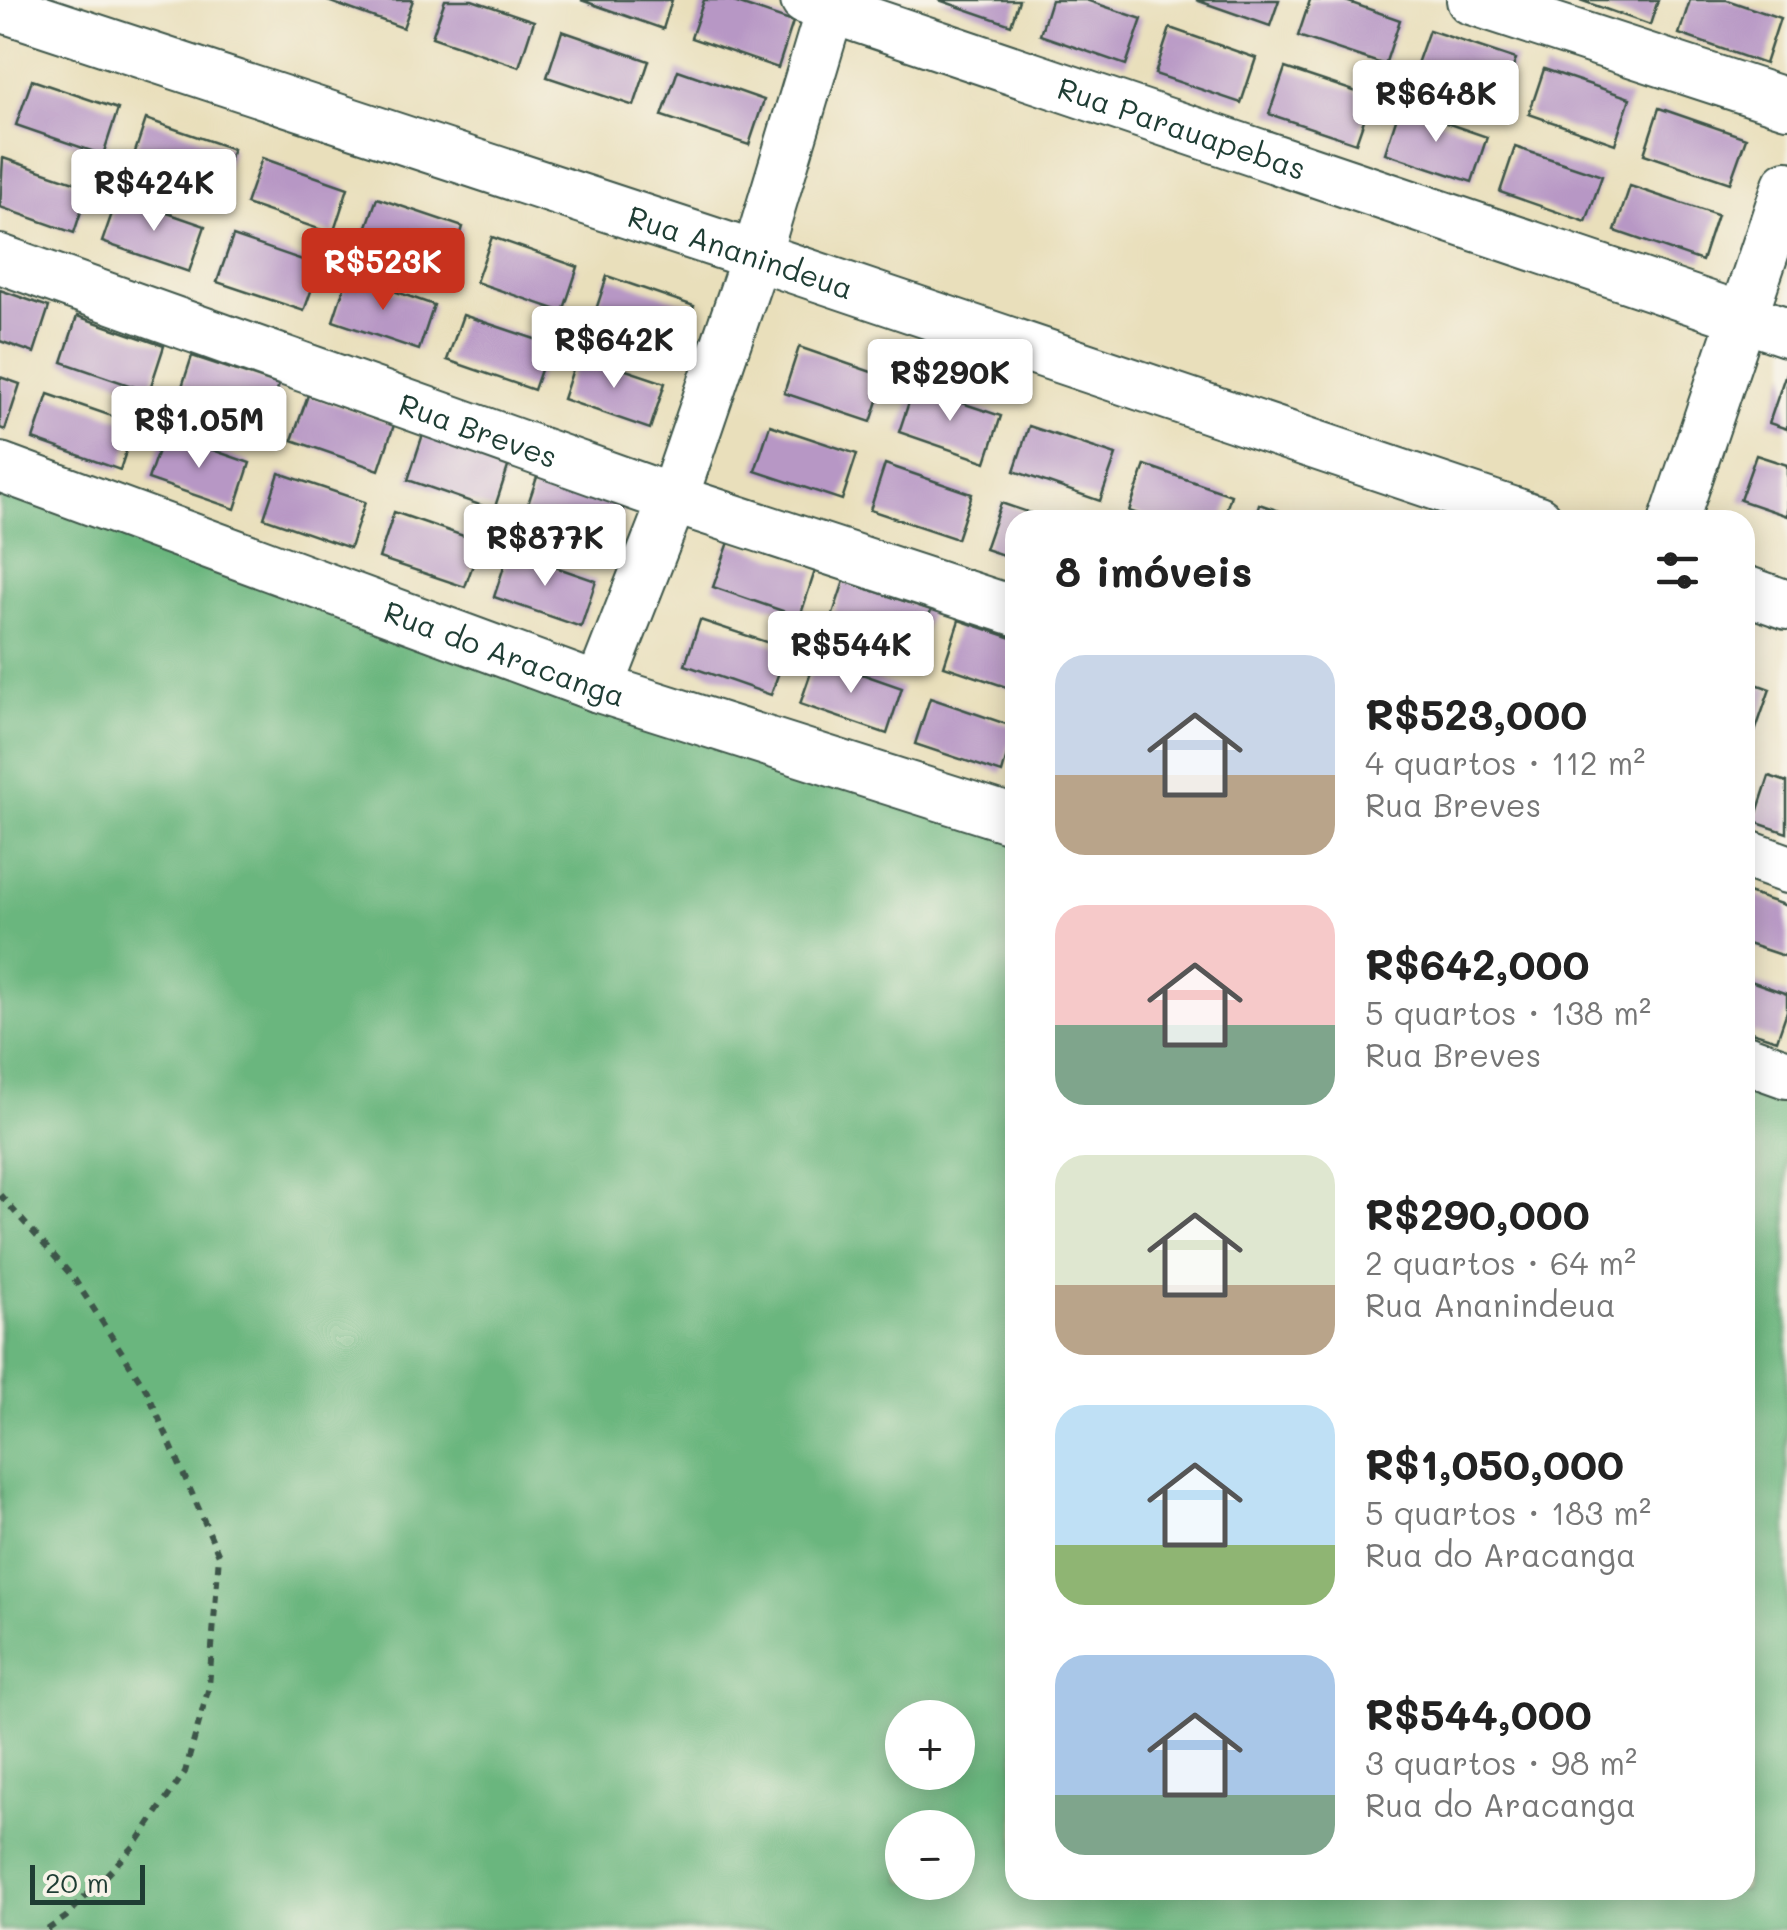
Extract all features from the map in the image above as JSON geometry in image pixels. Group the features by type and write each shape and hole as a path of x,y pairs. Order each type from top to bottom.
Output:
{"street":[{"path":"1471,0 1787,103"},
{"path":"599,688 673,498 756,256 822,3"},
{"name":"Rua Parauapebas","path":"822,3 1787,332"},
{"name":"Rua Ananindeua","path":"0,7 1508,510"},
{"path":"1677,510 1787,184"},
{"name":"Rua Breves","path":"0,258 673,498 1005,608"},
{"name":"Rua do Aracanga","path":"0,467 599,688 1005,817"},
{"path":"1755,594 1787,605"},
{"path":"1755,858 1787,869"},
{"path":"1755,1063 1787,1074"}],"path":[{"path":"0,1195 74,1276 147,1391 218,1555 209,1687 185,1772 136,1844 48,1930"}],"green space":[{"path":"0,479 1005,826 1005,1900 1755,1900 1755,1084 1787,1095 1787,1930 0,1930"}],"building":[{"path":"325,0 413,0 403,28"},
{"path":"445,0 472,0 534,21 519,67 432,37"},
{"path":"581,0 672,0 663,29"},
{"path":"704,0 728,0 793,22 778,68 691,38"},
{"path":"939,0 1019,0 1011,25"},
{"path":"1051,0 1086,0 1142,19 1126,65 1040,35"},
{"path":"1196,0 1279,0 1270,26"},
{"path":"1310,0 1343,0 1400,20 1385,65 1298,36"},
{"path":"1580,0 1658,0 1650,25"},
{"path":"1690,0 1727,0 1780,18 1765,64 1679,34"},
{"path":"1170,28 1256,58 1241,103 1155,74"},
{"path":"1429,30 1516,59 1500,105 1413,75"},
{"path":"562,31 649,61 634,106 547,77"},
{"path":"1285,68 1372,97 1356,143 1269,114"},
{"path":"1544,69 1630,98 1615,144 1529,114"},
{"path":"678,70 764,100 749,145 662,116"},
{"path":"32,80 118,109 103,155 16,125"},
{"path":"1400,107 1487,137 1472,182 1385,153"},
{"path":"1659,108 1746,138 1730,183 1644,154"},
{"path":"146,119 233,149 217,194 131,164"},
{"path":"1515,147 1602,176 1586,222 1500,192"},
{"path":"3,158 89,187 74,233 0,207"},
{"path":"262,158 348,188 333,234 246,204"},
{"path":"1630,186 1717,215 1702,261 1615,231"},
{"path":"118,196 205,226 189,272 102,242"},
{"path":"377,198 463,227 448,273 361,243"},
{"path":"233,236 320,266 304,311 217,282"},
{"path":"492,237 578,267 563,312 476,282"},
{"path":"348,275 434,305 419,350 333,321"},
{"path":"607,276 694,306 678,351 592,322"},
{"path":"0,290 49,307 34,353 0,341"},
{"path":"463,315 550,344 534,390 447,360"},
{"path":"77,316 164,346 149,392 62,362"},
{"path":"799,347 886,377 871,422 784,393"},
{"path":"578,354 665,383 650,429 563,399"},
{"path":"192,356 279,385 264,431 177,402"},
{"path":"1787,373 1787,429 1769,423"},
{"path":"0,377 20,384 5,430 0,428"},
{"path":"914,387 1001,416 986,462 899,432"},
{"path":"48,394 135,424 120,470 33,439"},
{"path":"308,395 394,425 379,470 292,440"},
{"path":"770,425 857,454 842,500 755,471"},
{"path":"1029,426 1116,455 1100,501 1014,471"},
{"path":"164,433 250,463 235,509 148,479"},
{"path":"423,434 509,464 494,510 408,480"},
{"path":"1756,455 1787,465 1787,516 1740,500"},
{"path":"885,464 972,494 957,539 870,510"},
{"path":"1145,465 1231,495 1226,510 1129,510"},
{"path":"279,473 365,502 350,548 264,518"},
{"path":"538,474 625,503 609,548 523,519"},
{"path":"1001,503 1022,510 1005,510 1005,556 985,549"},
{"path":"394,512 481,542 465,587 379,558"},
{"path":"729,542 815,571 800,617 713,587"},
{"path":"509,551 596,581 581,627 494,597"},
{"path":"844,581 931,610 915,656 829,626"},
{"path":"700,620 787,649 771,695 685,665"},
{"path":"959,620 1005,636 1005,687 944,666"},
{"path":"816,658 902,688 887,734 800,704"},
{"path":"1755,684 1770,689 1755,732"},
{"path":"930,698 1005,724 1002,773 915,744"},
{"path":"1769,776 1787,782 1787,833 1755,822"},
{"path":"1755,895 1787,906 1787,957 1755,946"},
{"path":"1755,983 1787,994 1787,1011 1777,1040 1755,1033"}]}
